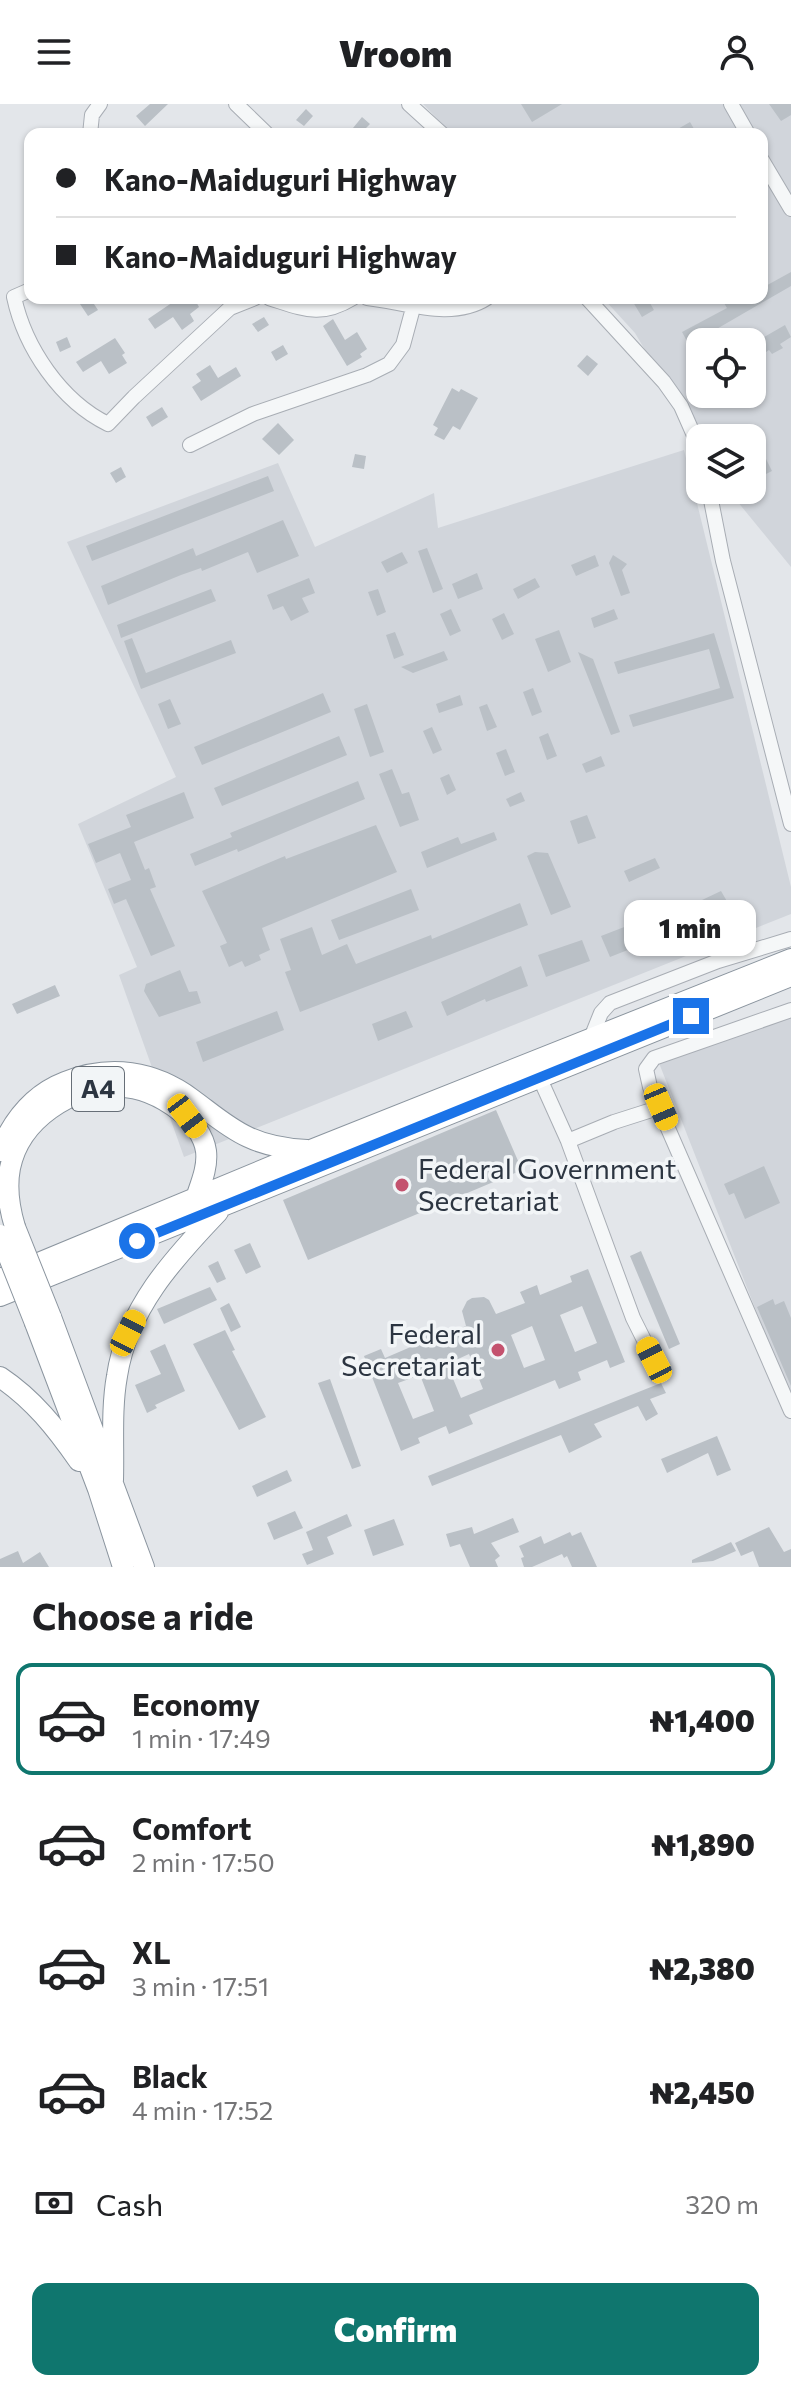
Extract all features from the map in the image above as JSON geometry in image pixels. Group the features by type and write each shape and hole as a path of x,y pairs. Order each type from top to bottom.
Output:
{"highway":[{"path":"0,1296 223,1207 536,1070 591,1038 791,959"},
{"path":"0,1279 311,1150 791,976"},
{"name":"A4","path":"0,1151 18,1118 35,1099 52,1087 74,1078 111,1070 152,1078 171,1086 248,1137 287,1149 311,1150"},
{"name":"A4","path":"144,1567 106,1484 8,1231 10,1167 24,1135 35,1121 64,1100 82,1093 119,1087 148,1092 187,1116 203,1140 206,1151 206,1165 196,1198"},
{"path":"106,1484 117,1376 128,1333 148,1293 223,1207"},
{"path":"0,1377 26,1396 106,1484"},
{"name":"A4","path":"106,1484 123,1567"}],"street":[{"path":"91,128 92,115 100,104"},
{"path":"236,104 261,128"},
{"path":"409,104 435,128"},
{"path":"731,104 740,128"},
{"path":"768,170 791,209"},
{"path":"24,293 14,297 19,318 33,349 76,405 108,424 230,308 240,304"},
{"path":"287,304 312,312 343,304"},
{"path":"190,445 253,414 354,380 389,364 403,345 422,305 479,304"},
{"path":"592,304 664,382 689,424"},
{"path":"712,504 723,561 791,824"},
{"path":"591,1038 601,1013 610,1003 718,961 791,939"},
{"path":"791,1010 654,1058 646,1069 650,1087 791,1411"},
{"path":"536,1070 568,1141 633,1318 654,1360"},
{"path":"568,1141 661,1107"}],"shaded area":[{"path":"423,104 791,104 791,567 739,504 766,504 766,424 689,424 635,333 608,304 768,304 768,128 446,128"},
{"path":"684,450 686,504 697,504 791,887 791,914 184,1157 119,975 137,967 78,824 176,777 67,542 278,463 315,547 434,493 438,528"},
{"path":"791,1016 791,1400 659,1063"}],"building":[{"path":"150,104 168,104 145,126 136,116"},
{"path":"521,104 562,104 532,122"},
{"path":"769,104 791,104 791,115 781,121"},
{"path":"306,109 313,116 304,126 296,120"},
{"path":"362,117 370,124 366,128 353,128"},
{"path":"690,122 694,128 680,128"},
{"path":"791,272 791,286 768,299 768,285"},
{"path":"80,304 94,304 98,310 88,316"},
{"path":"170,304 197,304 199,307 190,314 194,321 182,330 173,317 155,329 148,319"},
{"path":"634,304 650,304 654,310 642,317"},
{"path":"725,304 760,304 718,328 690,328 727,308"},
{"path":"264,317 269,325 258,332 252,324"},
{"path":"333,319 345,340 357,332 367,349 360,354 362,357 347,366 323,326"},
{"path":"785,325 791,337 780,344 783,348 772,354 769,350 766,352 766,336"},
{"path":"67,337 71,347 60,352 56,342"},
{"path":"115,338 125,353 122,355 127,363 109,374 101,361 83,372 76,362"},
{"path":"283,345 288,354 276,361 271,352"},
{"path":"587,355 598,364 588,376 577,366"},
{"path":"210,365 218,378 236,367 241,376 201,401 192,387 201,381 196,374"},
{"path":"452,388 478,398 460,430 453,426 444,440 434,435 438,428 433,425"},
{"path":"162,407 168,417 152,427 146,417"},
{"path":"278,423 294,440 279,455 262,439"},
{"path":"355,454 366,456 364,469 352,467"},
{"path":"766,459 772,471 766,474"},
{"path":"121,467 126,477 116,483 110,473"},
{"path":"268,476 274,491 92,561 86,546"},
{"path":"283,520 299,556 257,573 248,552 108,605 101,586 193,548 196,556"},
{"path":"427,548 443,589 433,593 418,551"},
{"path":"402,552 408,563 387,573 381,562"},
{"path":"595,555 599,566 576,576 571,565"},
{"path":"613,555 627,564 622,570 630,593 621,596 609,563"},
{"path":"477,573 483,589 458,599 452,584"},
{"path":"309,578 315,593 302,598 309,612 291,621 283,606 273,610 267,595"},
{"path":"535,578 540,587 518,599 513,589"},
{"path":"211,589 216,601 121,638 117,625"},
{"path":"378,589 386,612 377,616 368,592"},
{"path":"451,609 461,631 450,636 440,614"},
{"path":"614,609 618,619 594,628 591,618"},
{"path":"504,613 514,634 502,640 492,619"},
{"path":"559,630 571,662 548,672 535,639"},
{"path":"395,632 404,655 394,659 386,635"},
{"path":"714,633 734,698 633,727 629,715 720,688 709,649 618,674 614,662"},
{"path":"132,638 146,673 231,640 236,653 141,689 124,641"},
{"path":"444,651 448,660 413,673 401,667"},
{"path":"578,652 593,659 620,732 611,735"},
{"path":"533,688 542,712 532,716 523,692"},
{"path":"323,693 331,712 202,765 194,747"},
{"path":"460,695 463,705 439,713 436,704"},
{"path":"170,699 181,724 168,729 158,704"},
{"path":"367,704 384,752 370,757 354,709"},
{"path":"487,704 497,727 487,731 479,707"},
{"path":"432,727 442,750 433,754 423,731"},
{"path":"548,733 557,756 547,760 539,737"},
{"path":"339,736 347,755 222,806 214,788"},
{"path":"506,749 515,772 505,776 496,753"},
{"path":"601,756 605,766 586,773 582,764"},
{"path":"392,769 402,794 409,792 419,820 400,827 379,774"},
{"path":"449,774 456,790 447,795 440,778"},
{"path":"358,781 365,799 238,852 237,849 195,866 190,854 232,837 230,833"},
{"path":"184,792 194,818 134,842 145,870 149,868 156,887 150,889 175,946 151,956 126,899 114,904 108,889 131,880 120,853 96,863 88,844 131,827 126,815"},
{"path":"521,792 525,801 510,807 506,799"},
{"path":"587,815 596,838 578,844 570,821"},
{"path":"376,825 397,872 262,928 270,950 259,955 261,960 245,967 242,961 229,967 220,946 227,943 202,891 285,856 286,859"},
{"path":"494,832 497,840 427,868 421,852 458,837 461,844"},
{"path":"535,852 548,853 571,907 551,915 527,856"},
{"path":"655,858 660,868 629,882 624,871"},
{"path":"411,889 419,910 339,940 331,920"},
{"path":"721,891 732,910 711,919 702,900"},
{"path":"520,903 528,925 300,1012 285,972 291,970 280,939 312,927 322,955 347,944 356,964 431,935 432,939"},
{"path":"645,919 653,940 610,957 601,936"},
{"path":"582,940 590,961 546,977 538,955"},
{"path":"521,966 528,986 486,1002 485,999 447,1016 441,1002"},
{"path":"180,970 189,992 197,991 201,1003 159,1017 144,991 146,984"},
{"path":"55,985 60,996 17,1014 12,1004"},
{"path":"277,1011 284,1030 203,1062 196,1042"},
{"path":"406,1011 413,1027 378,1041 372,1024"},
{"name":"Federal Government Secretariat","path":"496,1110 522,1170 308,1260 283,1200"},
{"path":"764,1166 780,1203 745,1219 734,1193 729,1195 724,1184"},
{"path":"250,1243 261,1267 246,1274 234,1250"},
{"path":"641,1251 680,1344 669,1349 630,1256"},
{"path":"218,1261 226,1279 217,1283 208,1266"},
{"path":"588,1269 625,1362 610,1368 607,1360 578,1372 581,1380 559,1389 555,1380 469,1415 473,1424 449,1434 446,1426 418,1438 420,1443 401,1451 372,1377 367,1375 364,1356 381,1349 385,1358 413,1346 410,1337 430,1329 433,1339 466,1326 462,1311 472,1298 489,1300 496,1314 525,1303 520,1292 537,1285 540,1295 572,1282 570,1276","holes":["582,1306 597,1343 575,1352 560,1315","532,1326 545,1360 524,1368 511,1335","469,1354 483,1389 461,1398 447,1364","420,1375 434,1411 413,1419 398,1383"]},
{"path":"210,1287 217,1300 164,1324 157,1309"},
{"path":"773,1299 775,1305 784,1301 791,1318 791,1386 757,1307"},
{"path":"229,1303 241,1327 231,1332 220,1308"},
{"path":"225,1330 235,1350 232,1351 266,1417 239,1430 193,1344"},
{"path":"165,1344 185,1391 155,1405 157,1408 147,1413 135,1385 161,1374 150,1351"},
{"path":"330,1379 361,1466 352,1469 318,1383"},
{"path":"661,1383 666,1393 650,1399 658,1414 646,1421 638,1406 594,1424 602,1437 569,1453 561,1435 432,1486 428,1476"},
{"path":"717,1436 731,1470 717,1476 708,1453 667,1473 661,1459"},
{"path":"287,1470 292,1481 257,1497 252,1486"},
{"path":"295,1511 303,1528 274,1540 267,1523"},
{"path":"347,1514 352,1526 327,1537 334,1554 307,1565 302,1554 313,1550 306,1532"},
{"path":"513,1518 519,1532 491,1543 500,1556 495,1560 498,1567 470,1567 460,1544 450,1547 446,1534 472,1527 474,1534"},
{"path":"394,1519 404,1545 373,1556 364,1530"},
{"path":"769,1527 784,1552 791,1549 791,1567 759,1567 753,1551 741,1556 735,1543"},
{"path":"570,1532 572,1536 581,1532 597,1567 572,1567 567,1556 564,1558 562,1554 532,1567 524,1567 519,1546 541,1536 544,1544"},
{"path":"731,1542 736,1551 713,1561 692,1563 692,1560"},
{"path":"18,1551 23,1563 40,1552 49,1567 0,1567 0,1559"}],"place":[{"name":"Federal Government Secretariat","path":"402,1185"},
{"name":"Federal Secretariat","path":"498,1350"}],"route":[{"path":"137,1241 691,1016"}]}
